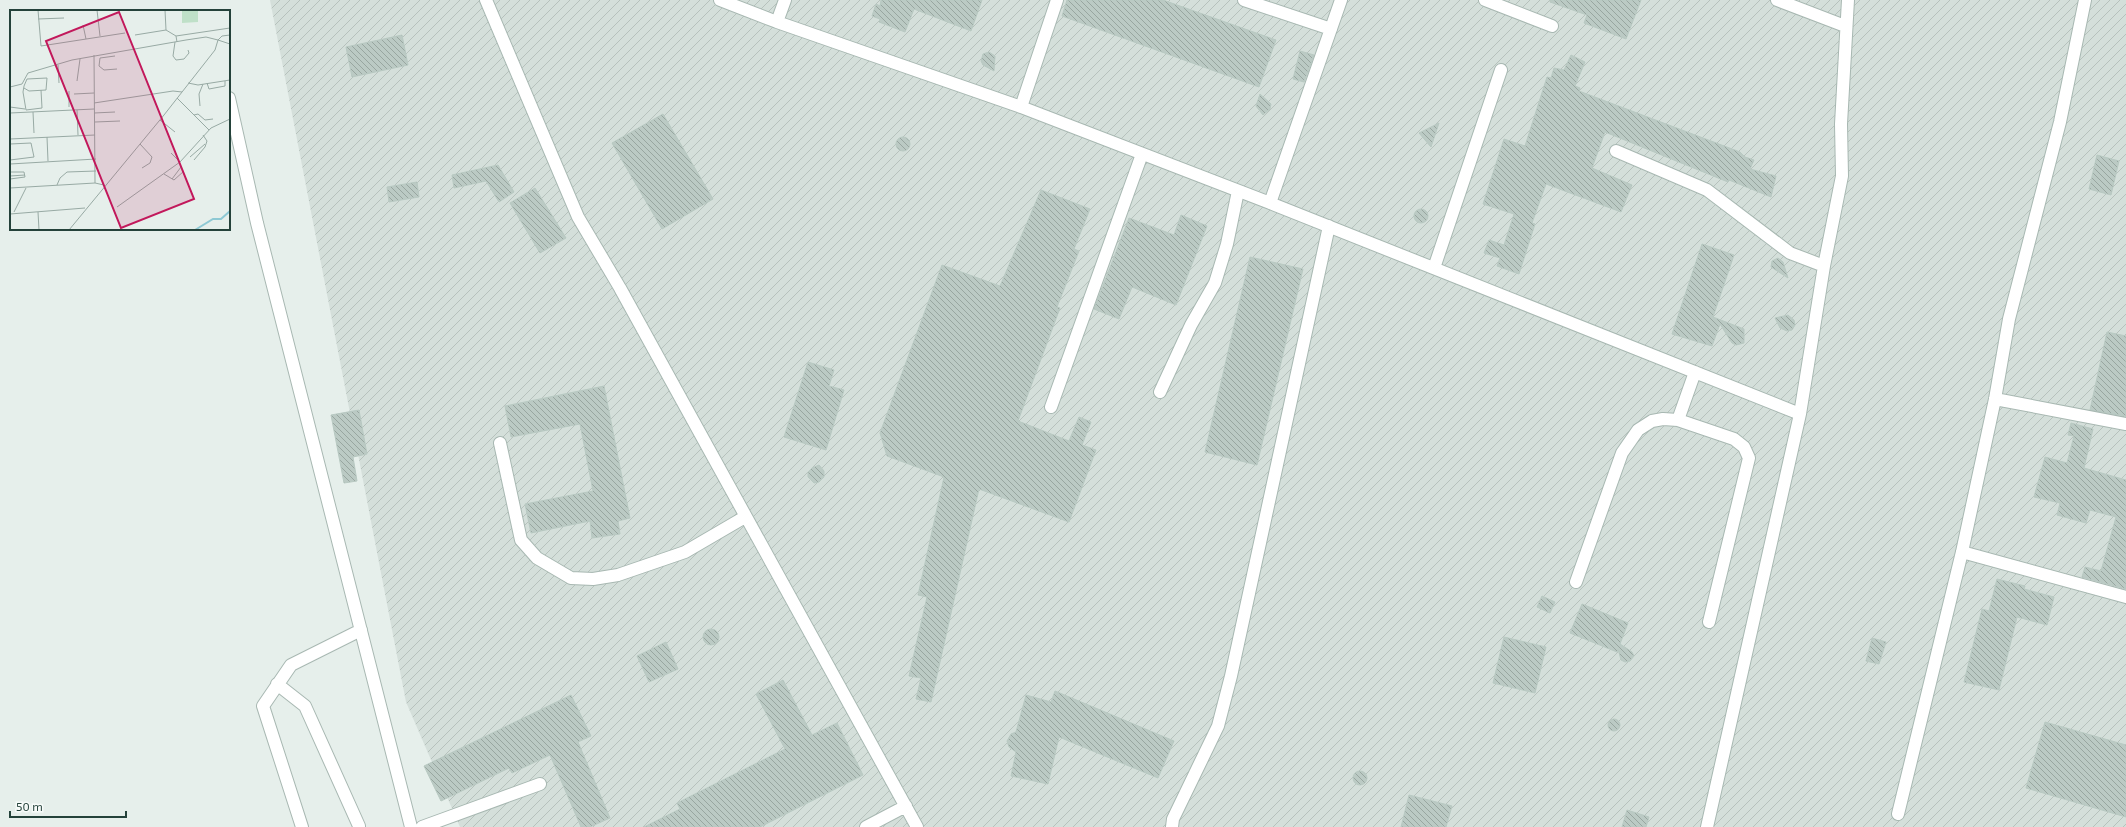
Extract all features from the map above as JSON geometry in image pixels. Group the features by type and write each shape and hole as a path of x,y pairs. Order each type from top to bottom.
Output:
{"street":[{"path":"486,0 578,217 620,288 917,827"},
{"path":"720,0 777,22 1021,107 1329,226 1800,414"},
{"path":"777,22 785,0"},
{"path":"1021,107 1057,0"},
{"path":"1244,0 1331,29"},
{"path":"1270,203 1341,0"},
{"path":"1485,0 1552,26"},
{"path":"1777,0 1845,26"},
{"path":"1707,827 1800,414 1824,266 1842,176 1841,124 1845,26 1848,0"},
{"path":"1898,814 1962,552 1995,399 2008,319 2060,122 2085,0"},
{"path":"1434,268 1501,70"},
{"path":"230,102 259,230 411,827"},
{"path":"1616,151 1707,190 1790,253 1824,266"},
{"path":"1051,407 1142,154"},
{"path":"1160,392 1191,325 1215,283 1227,244 1238,191"},
{"path":"1172,827 1173,819 1218,726 1231,676 1329,226"},
{"path":"1678,420 1695,372"},
{"path":"1995,399 2126,424"},
{"path":"1576,582 1622,453 1638,430 1652,421 1663,419 1678,420 1734,439 1744,447 1749,458 1709,622"},
{"path":"500,442 521,540 537,558 571,578 593,579 618,575 685,552 745,517"},
{"path":"1962,552 2126,598"},
{"path":"302,827 263,706 277,684 292,665 361,630"},
{"path":"277,684 305,706 359,826"},
{"path":"422,827 540,784"},
{"path":"866,827 906,806"}],"shaded area":[{"path":"270,0 2126,0 2126,827 460,827 406,702"}],"building":[{"path":"881,0 982,0 971,31 914,9 905,32 879,22 880,19 872,16 876,4 880,6"},
{"path":"1067,0 1163,0 1276,40 1259,87 1062,16"},
{"path":"1550,0 1641,0 1626,39 1584,23 1587,15 1550,2"},
{"path":"402,35 408,65 352,77 346,47"},
{"path":"1300,51 1314,55 1304,82 1293,79"},
{"path":"989,52 995,56 994,71 983,65 981,61 983,54"},
{"path":"1571,55 1585,62 1575,86 1580,88 1579,91 1740,152 1745,157 1754,160 1750,169 1776,176 1771,197 1729,180 1728,182 1605,132 1592,168 1632,185 1621,212 1546,184 1532,223 1535,224 1519,274 1497,266 1500,258 1484,253 1489,240 1504,245 1514,214 1483,204 1504,139 1525,146 1547,77 1551,78 1554,68 1564,70"},
{"path":"1260,94 1271,104 1270,109 1263,115 1256,106"},
{"path":"663,114 713,199 662,229 612,143"},
{"path":"1439,123 1431,147 1419,133"},
{"path":"900,137 906,137 910,141 910,147 906,151 900,151 896,147 896,141"},
{"path":"2097,155 2119,161 2111,195 2089,189"},
{"path":"498,165 514,192 499,202 486,181 454,188 452,175"},
{"path":"417,182 419,197 389,202 387,187"},
{"path":"535,188 566,238 540,253 510,203"},
{"path":"1041,190 1090,209 1074,249 1079,251 1057,307 1060,308 1018,421 1069,441 1079,417 1091,422 1082,445 1096,450 1069,522 979,489 931,702 916,699 921,678 909,676 927,597 918,595 944,477 887,456 880,433 942,265 1000,286"},
{"path":"1421,209 1426,211 1428,216 1426,221 1421,223 1416,221 1414,216 1416,211"},
{"path":"1181,215 1207,226 1176,305 1132,287 1119,319 1094,309 1129,218 1174,235"},
{"path":"1702,244 1734,255 1713,317 1744,329 1744,343 1736,345 1732,343 1720,324 1712,346 1672,334"},
{"path":"1250,257 1303,269 1257,465 1205,452"},
{"path":"1778,258 1783,262 1788,278 1771,267 1772,261"},
{"path":"1788,315 1794,320 1795,325 1792,330 1787,331 1780,328 1775,318"},
{"path":"2107,332 2126,336 2126,416 2090,410"},
{"path":"808,362 834,370 829,386 844,390 826,450 784,437"},
{"path":"604,386 630,518 618,521 620,534 592,538 590,521 531,533 525,504 593,491 580,424 511,437 505,406"},
{"path":"359,410 367,454 353,457 357,481 344,483 331,415"},
{"path":"2071,423 2093,429 2084,468 2126,480 2126,589 2082,577 2085,567 2101,571 2116,517 2090,510 2086,523 2057,515 2060,503 2034,497 2045,457 2067,463 2074,436 2068,435"},
{"path":"819,465 824,471 824,477 819,482 814,483 808,477 808,472 812,468"},
{"path":"1997,579 2025,586 2024,589 2054,597 2047,625 2017,617 1999,690 1964,682 1982,609 1989,611"},
{"path":"1542,596 1555,602 1550,613 1537,607"},
{"path":"1582,604 1628,623 1620,644 1632,652 1634,656 1630,661 1625,662 1621,660 1618,649 1617,652 1570,633"},
{"path":"708,629 714,629 719,634 717,643 714,645 708,645 703,640 703,634"},
{"path":"1504,637 1546,647 1535,693 1493,683"},
{"path":"1872,638 1886,642 1879,664 1866,661"},
{"path":"666,642 678,669 649,682 637,656"},
{"path":"783,680 812,735 837,723 863,775 760,827 644,827 680,809 677,803 785,749 756,694"},
{"path":"1055,691 1174,741 1158,778 1059,737 1048,784 1011,776 1016,752 1009,747 1007,741 1011,734 1016,732 1026,695 1051,702"},
{"path":"571,695 591,736 578,742 610,818 590,827 581,827 550,755 512,773 509,768 441,801 424,766"},
{"path":"1612,719 1616,719 1620,725 1616,731 1612,731 1608,727 1608,723"},
{"path":"2045,722 2126,745 2126,817 2026,788"},
{"path":"1360,771 1365,773 1367,778 1365,783 1360,785 1355,783 1353,778 1355,773"},
{"path":"1409,795 1452,806 1446,827 1401,827"},
{"path":"1627,810 1649,817 1646,827 1622,827"}]}
